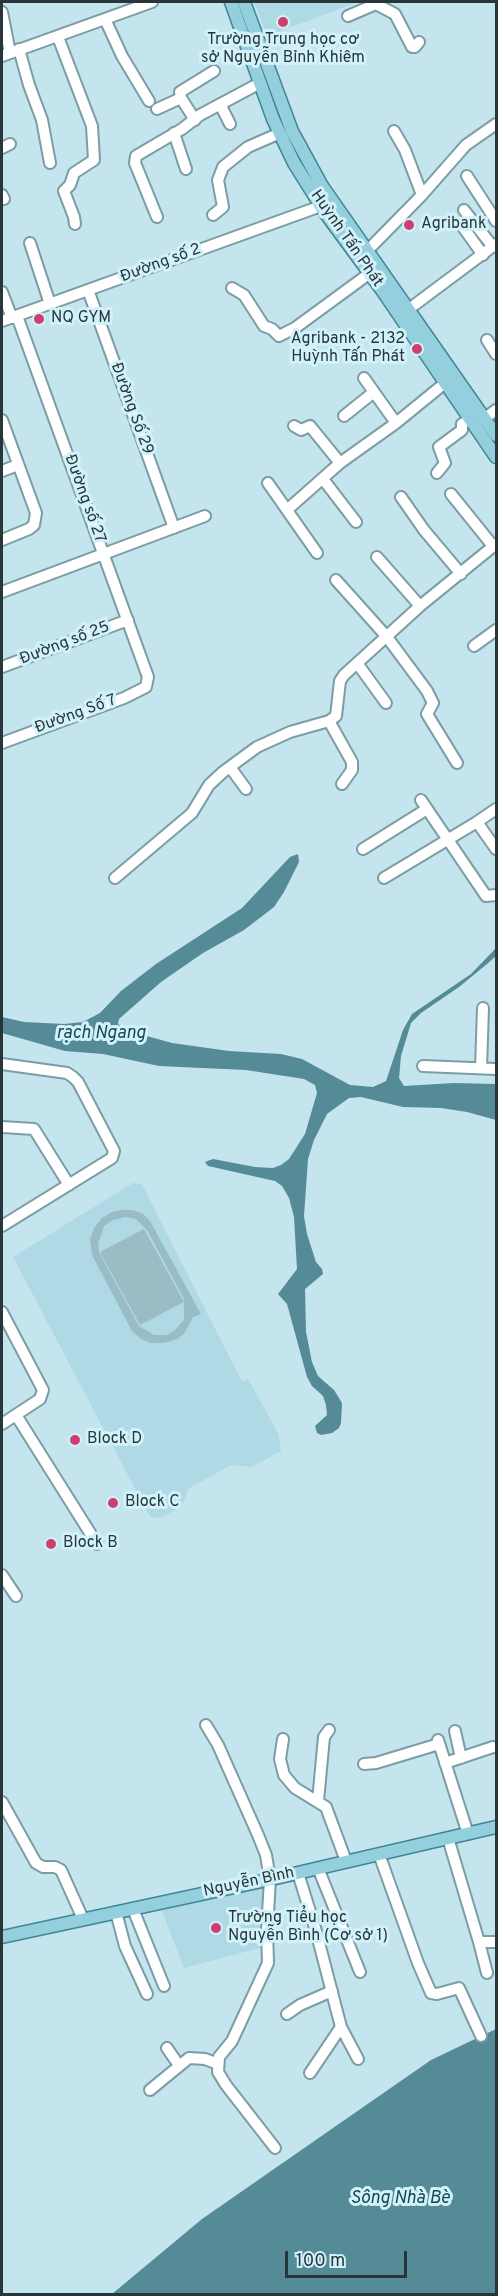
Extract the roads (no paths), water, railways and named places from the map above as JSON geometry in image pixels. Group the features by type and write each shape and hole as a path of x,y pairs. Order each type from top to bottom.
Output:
{"main road":[{"name":"Huỳnh Tấn Phát","path":"231,2 273,119 294,163 321,206 370,273 404,312 496,435"},
{"name":"Huỳnh Tấn Phát","path":"244,2 292,131 322,186 367,251 445,383 496,457"},
{"name":"Nguyễn Bình","path":"2,1935 298,1873 496,1827"}],"street":[{"path":"10,52 152,2"},
{"path":"348,16 376,3 394,14 412,47 419,42"},
{"path":"2,12 10,52 29,85 42,120 50,163"},
{"path":"105,19 122,56 153,105 181,98"},
{"path":"58,37 92,126 94,160 74,173 70,185 64,191 75,224"},
{"path":"195,120 181,98 180,92 214,70"},
{"path":"157,217 134,161 136,156 220,104 261,83"},
{"path":"220,104 231,124"},
{"path":"367,251 422,195 466,145 496,124"},
{"path":"394,131 405,150 422,195"},
{"path":"174,133 186,169"},
{"path":"213,215 223,207 218,180 223,167 248,147 280,133"},
{"path":"467,176 496,221"},
{"name":"Đường số 2","path":"10,315 50,304 321,206"},
{"path":"404,312 494,246 464,210"},
{"path":"463,226 483,255"},
{"path":"30,243 50,304"},
{"path":"232,288 244,295 264,326 272,329 279,336 295,328 370,273"},
{"name":"Đường Số 29","path":"88,290 174,528"},
{"name":"Đường số 27","path":"2,292 129,620 147,671 148,683"},
{"path":"487,340 496,354"},
{"path":"364,378 396,423"},
{"path":"288,509 340,463 396,423 445,383"},
{"path":"344,416 375,392"},
{"path":"485,418 496,410"},
{"path":"436,473 445,463 440,447 462,430 462,424 470,419"},
{"path":"2,420 36,513 34,525 29,529 2,540"},
{"path":"294,426 301,430 310,426 340,463"},
{"path":"2,471 18,465"},
{"path":"323,479 356,522"},
{"path":"268,483 317,553"},
{"path":"452,494 493,547 496,560"},
{"path":"401,498 461,574"},
{"path":"2,592 205,516"},
{"path":"115,878 192,813 209,785 230,767 268,740 329,721 337,713 342,678 420,606 493,547"},
{"path":"377,557 420,606"},
{"path":"336,580 387,637 427,691 433,703 426,714 457,763"},
{"name":"Đường số 25","path":"2,667 129,620"},
{"path":"474,646 496,630"},
{"path":"357,663 386,703"},
{"name":"Đường Số 7","path":"2,743 124,698 143,689 148,683"},
{"path":"329,721 350,756 353,767 342,784"},
{"path":"230,767 246,789"},
{"path":"363,849 424,804 486,896 496,895"},
{"path":"384,878 448,841 496,809"},
{"path":"477,822 496,849"},
{"path":"481,1068 483,1008"},
{"path":"2,1064 67,1073 78,1082 114,1148 112,1158 2,1226"},
{"path":"423,1066 496,1069"},
{"path":"2,1127 34,1129 69,1185"},
{"path":"2,1312 43,1390 40,1399 2,1424"},
{"path":"16,1415 97,1544"},
{"path":"2,1575 16,1596"},
{"path":"206,1725 218,1745 258,1835 266,1855 270,1879 268,1963 232,2040 219,2056 218,2072 275,2148"},
{"path":"318,1801 324,1737 329,1730"},
{"path":"455,1731 460,1758"},
{"path":"283,1739 280,1759 284,1775 295,1788 326,1807 346,1862"},
{"path":"364,1764 376,1763 438,1742 468,1834"},
{"path":"445,1763 493,1747"},
{"path":"2,1802 36,1863 43,1867 61,1870 83,1919"},
{"path":"448,1838 487,1973"},
{"path":"380,1854 418,1963 431,1993 436,1994 459,1988 481,2036"},
{"path":"318,1868 360,1972"},
{"path":"298,1873 341,2027 358,2059"},
{"path":"133,1908 164,1986"},
{"path":"116,1912 125,1946 147,1994"},
{"path":"479,1942 496,1942"},
{"path":"287,2014 300,2005 332,1991"},
{"path":"310,2073 341,2027"},
{"path":"167,2048 178,2064"},
{"path":"150,2090 178,2064 189,2058 205,2059 218,2064"}],"water":[{"name":"rạch Ngang","path":"298,854 299,862 274,907 244,930 203,953 161,982 119,1019 118,1024 125,1030 172,1043 229,1051 281,1054 302,1059 350,1085 373,1087 386,1081 403,1030 412,1014 471,974 496,948 496,956 487,964 411,1023 401,1056 399,1078 404,1086 454,1083 496,1084 496,1120 441,1108 403,1107 361,1097 349,1098 327,1114 314,1140 308,1159 304,1216 316,1262 323,1274 305,1289 306,1332 312,1362 318,1376 334,1390 342,1403 339,1428 332,1433 321,1435 317,1433 315,1426 327,1415 326,1405 323,1396 312,1386 307,1377 287,1304 278,1294 297,1269 294,1217 289,1198 282,1186 275,1181 208,1166 205,1162 213,1159 273,1168 281,1165 289,1159 305,1134 317,1093 315,1085 304,1079 246,1070 159,1066 103,1054 65,1051 2,1033 2,1017 24,1022 64,1024 83,1022 100,1013 121,991 156,964 242,908 290,857"},
{"name":"Sông Nhà Bè","path":"496,2029 496,2294 112,2294 202,2219 431,2060"}],"place":[{"name":"Trường Trung học cơ sở Nguyễn Bỉnh Khiêm","path":"283,22"},
{"name":"Agribank","path":"409,225"},
{"name":"NQ GYM","path":"39,319"},
{"name":"Agribank - 2132 Huỳnh Tấn Phát","path":"417,349"},
{"name":"Block D","path":"75,1440"},
{"name":"Block C","path":"113,1503"},
{"name":"Block B","path":"51,1544"},
{"name":"Trường Tiểu học Nguyễn Bình (Cơ sở 1)","path":"216,1928"}]}
